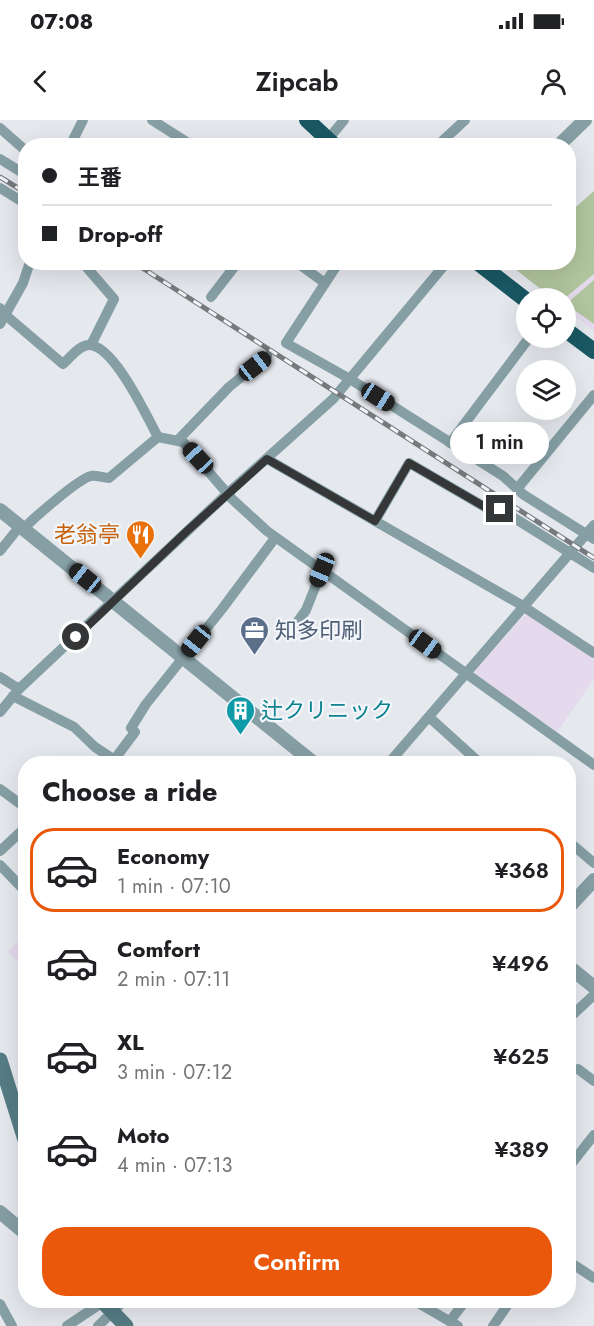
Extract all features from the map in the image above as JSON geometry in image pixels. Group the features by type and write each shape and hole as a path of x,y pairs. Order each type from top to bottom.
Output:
{"highway":[{"path":"306,120 324,138"},
{"path":"487,270 516,292"},
{"path":"576,338 594,351"}],"main road":[{"path":"0,1060 18,1117"},
{"path":"109,1308 126,1326"}],"street":[{"path":"74,138 83,120"},
{"path":"152,120 180,138"},
{"path":"332,138 344,120"},
{"path":"446,138 465,120"},
{"path":"566,138 585,120"},
{"path":"0,128 18,144"},
{"path":"0,159 18,170"},
{"path":"0,188 18,199"},
{"path":"27,270 23,283 2,315 63,364 85,345 101,350 129,382 144,406 158,437"},
{"path":"89,270 114,299 91,345"},
{"path":"211,297 232,270"},
{"path":"307,270 325,283"},
{"path":"334,270 286,343 351,380 503,476 517,489 591,533 524,606 395,756"},
{"path":"0,712 16,692 333,399 440,270"},
{"path":"450,442 521,348"},
{"path":"178,440 229,387 267,356"},
{"path":"517,489 594,396"},
{"path":"0,551 21,527 81,481 91,476 110,478 158,437 178,440 183,442 228,494 275,538 594,765"},
{"path":"267,459 524,606 594,653"},
{"path":"375,521 409,463 497,514 500,509 594,568"},
{"path":"0,510 305,756"},
{"path":"120,756 135,732 131,728 146,704 275,538"},
{"path":"291,631 306,610 322,570"},
{"path":"0,677 16,692 74,727 106,756"},
{"path":"429,717 472,756"},
{"path":"0,789 18,802"},
{"path":"0,851 18,834"},
{"path":"576,848 594,863"},
{"path":"0,865 18,884"},
{"path":"576,899 594,880"},
{"path":"576,972 594,987"},
{"path":"576,1012 594,995"},
{"path":"578,1069 594,1081"},
{"path":"576,1158 594,1135"},
{"path":"0,1212 18,1227"},
{"path":"576,1266 594,1278"},
{"path":"0,1304 12,1326"},
{"path":"67,1326 100,1308"},
{"path":"98,1326 105,1308"},
{"path":"426,1308 454,1324 462,1308"},
{"path":"493,1326 505,1308"}],"shaded area":[{"path":"594,274 594,331 576,317 576,289"},
{"path":"525,615 529,615 594,659 594,679 557,732 475,674 476,668"},
{"path":"18,942 18,963 8,951"}],"green space":[{"path":"594,191 594,274 576,289 539,288 516,270 576,270 576,207"},
{"path":"594,280 594,324 576,311 576,295"}],"railway":[{"path":"0,177 18,188"},
{"path":"145,270 594,558"}],"place":[{"name":"老翁亭","path":"141,560"},
{"name":"知多印刷","path":"254,656"},
{"name":"辻クリニック","path":"240,736"}],"route":[{"path":"76,637 187,531 267,459 375,521 409,463 497,514 500,509"}]}
